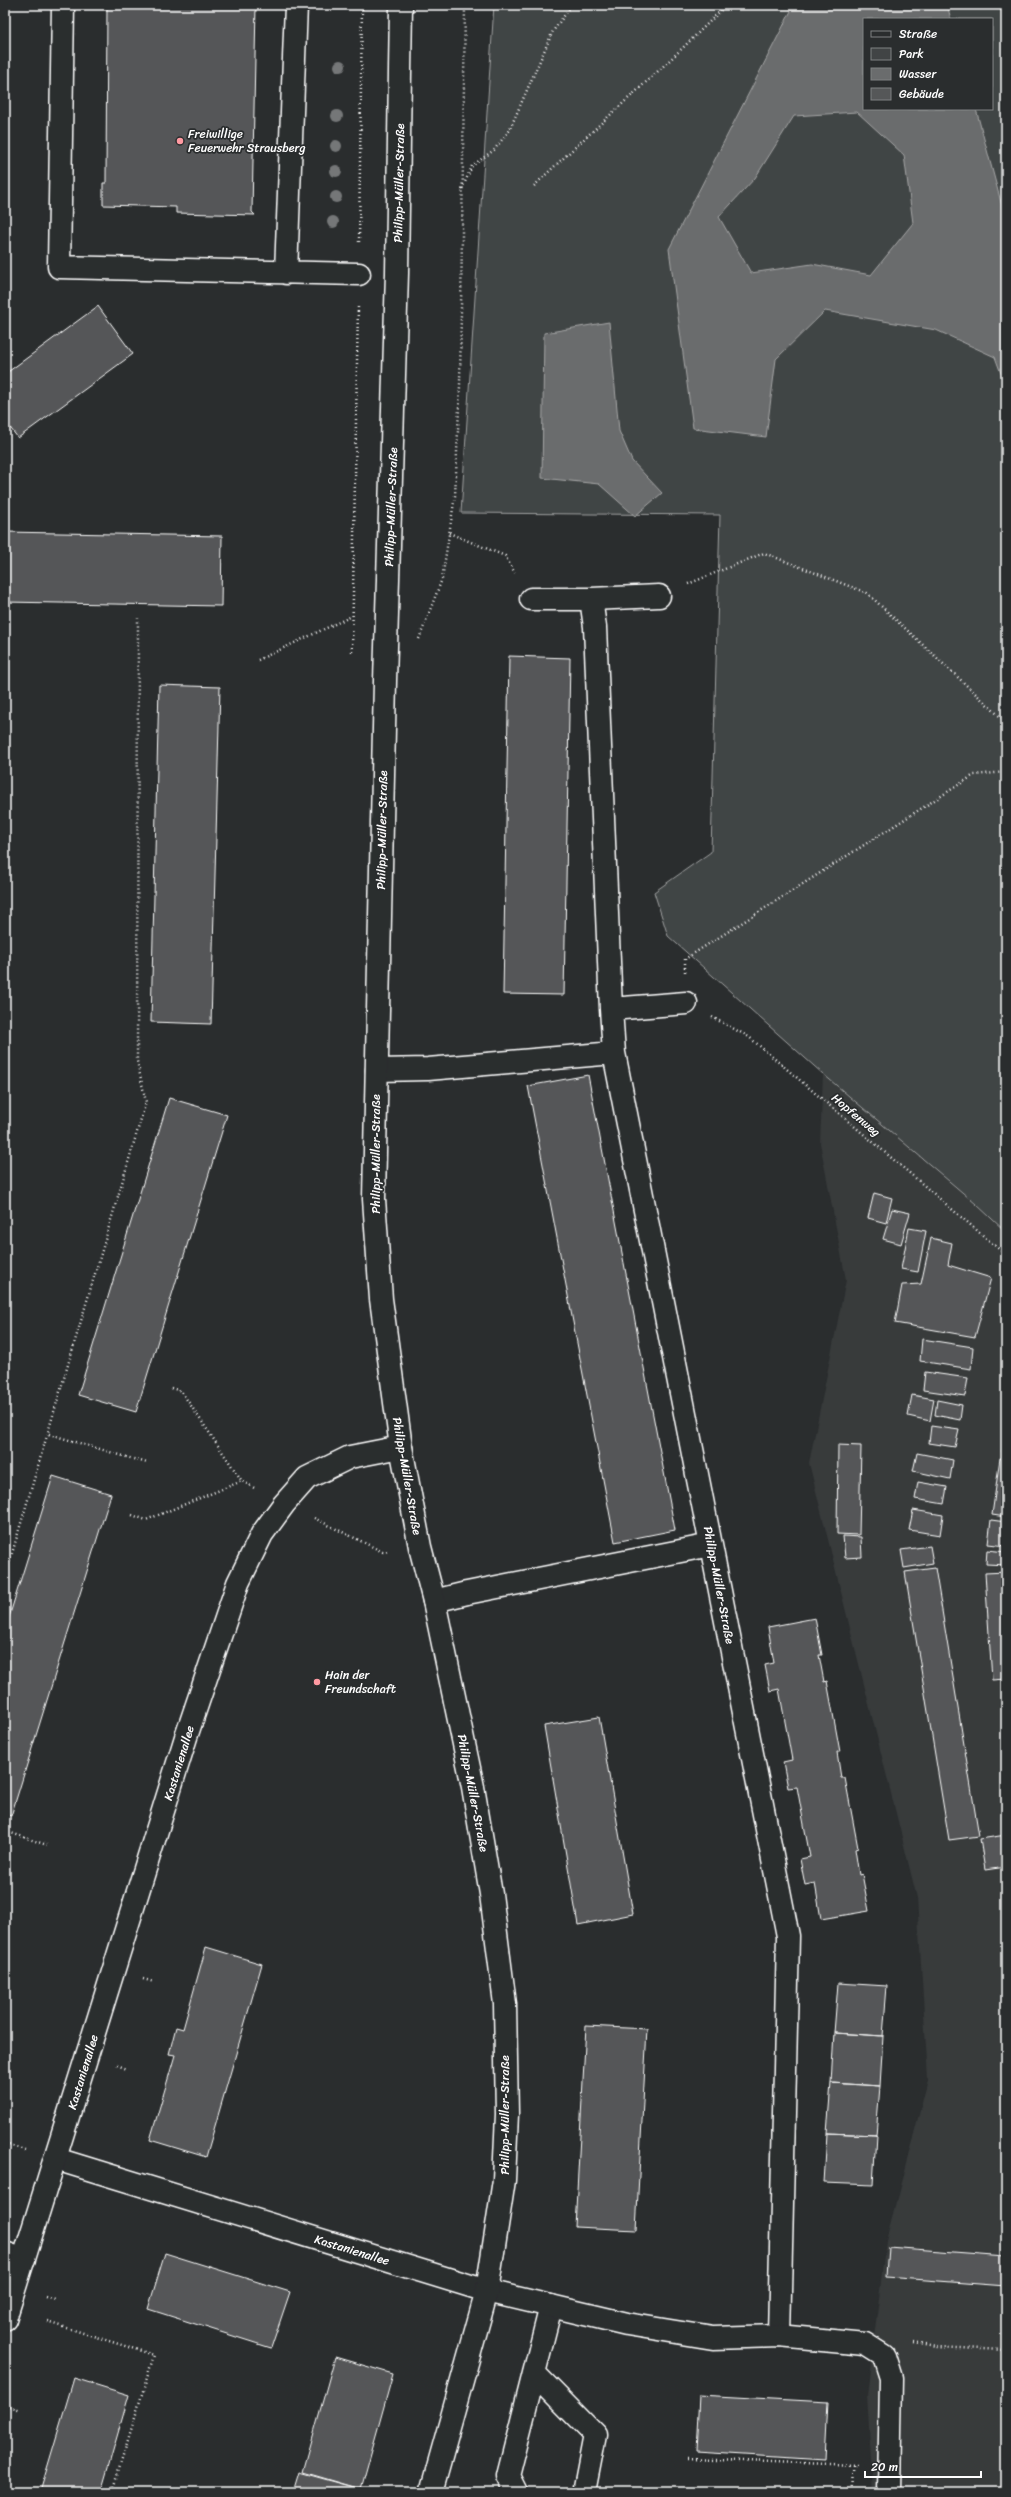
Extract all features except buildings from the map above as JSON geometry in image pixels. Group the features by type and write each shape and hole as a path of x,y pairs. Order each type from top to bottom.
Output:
{"main road":[{"path":"63,5 59,267 359,274"},
{"path":"286,272 296,5"},
{"name":"Philipp-Müller-Straße","path":"401,5 397,273 385,681 374,1199 381,1299 400,1447 420,1547 434,1601 473,1787 491,1894 505,2004 507,2114 504,2180 487,2291 431,2492"},
{"path":"531,599 591,599 659,596"},
{"name":"Philipp-Müller-Straße","path":"591,599 595,627 614,1053 788,1936 779,2336"},
{"path":"611,1009 686,1003"},
{"path":"377,1070 428,1069 614,1053"},
{"name":"Kastanienallee","path":"5,2319 14,2256 56,2159 186,1737 238,1583 262,1534 284,1504 307,1478 350,1457 400,1447"},
{"path":"434,1601 467,1593 711,1545"},
{"name":"Kastanienallee","path":"56,2159 487,2291"},
{"path":"487,2291 627,2324 713,2338 779,2336 865,2344 884,2356 891,2378 889,2492"},
{"path":"516,2492 508,2476 551,2306"},
{"path":"534,2373 596,2435 584,2492"}],"path":[{"path":"352,655 362,5"},
{"path":"417,646 442,579 455,496 460,386 461,192 466,5"},
{"path":"461,192 472,166 494,150 509,131 553,31 572,5"},
{"path":"534,186 614,109 646,83 726,5"},
{"path":"449,533 505,556 531,599"},
{"path":"659,596 764,552 867,593 1006,722"},
{"path":"258,660 352,616"},
{"path":"5,1577 49,1434 146,1102 137,1061 138,618"},
{"path":"686,1003 685,959 974,775 1006,772"},
{"name":"Hopfenweg","path":"686,1003 749,1037 1006,1255"},
{"path":"171,1388 181,1391 242,1481 284,1504 383,1552 420,1547"},
{"path":"49,1434 147,1463"},
{"path":"132,1515 146,1520 242,1481"},
{"path":"5,1831 47,1845"},
{"path":"48,2322 154,2355 112,2492"},
{"path":"884,2356 894,2340 936,2347 1006,2350"},
{"path":"5,2405 20,2410"},
{"path":"688,2459 889,2467"},
{"path":"853,2465 854,2492"}],"shaded area":[{"path":"823,1074 976,1204 1006,1232 1006,2492 873,2492 867,2395 886,2240 928,2080 917,1898 809,1463 846,1280 820,1143"}],"green space":[{"path":"494,5 1006,5 1006,1232 976,1204 823,1074 668,936 654,892 711,852 720,515 461,513"}],"water":[{"path":"794,5 947,5 951,18 863,18 863,110 976,110 1006,221 1006,387 995,357 936,330 825,311 776,359 766,437 693,428 669,249","holes":["857,112 904,155 913,223 871,275 812,264 751,273 719,217 755,178 794,116"]},
{"path":"609,322 619,431 632,461 662,493 635,516 599,484 542,478 544,333"}],"place":[{"name":"Freiwillige Feuerwehr Strausberg","path":"180,141"},
{"name":"Hain der Freundschaft","path":"317,1682"}]}
